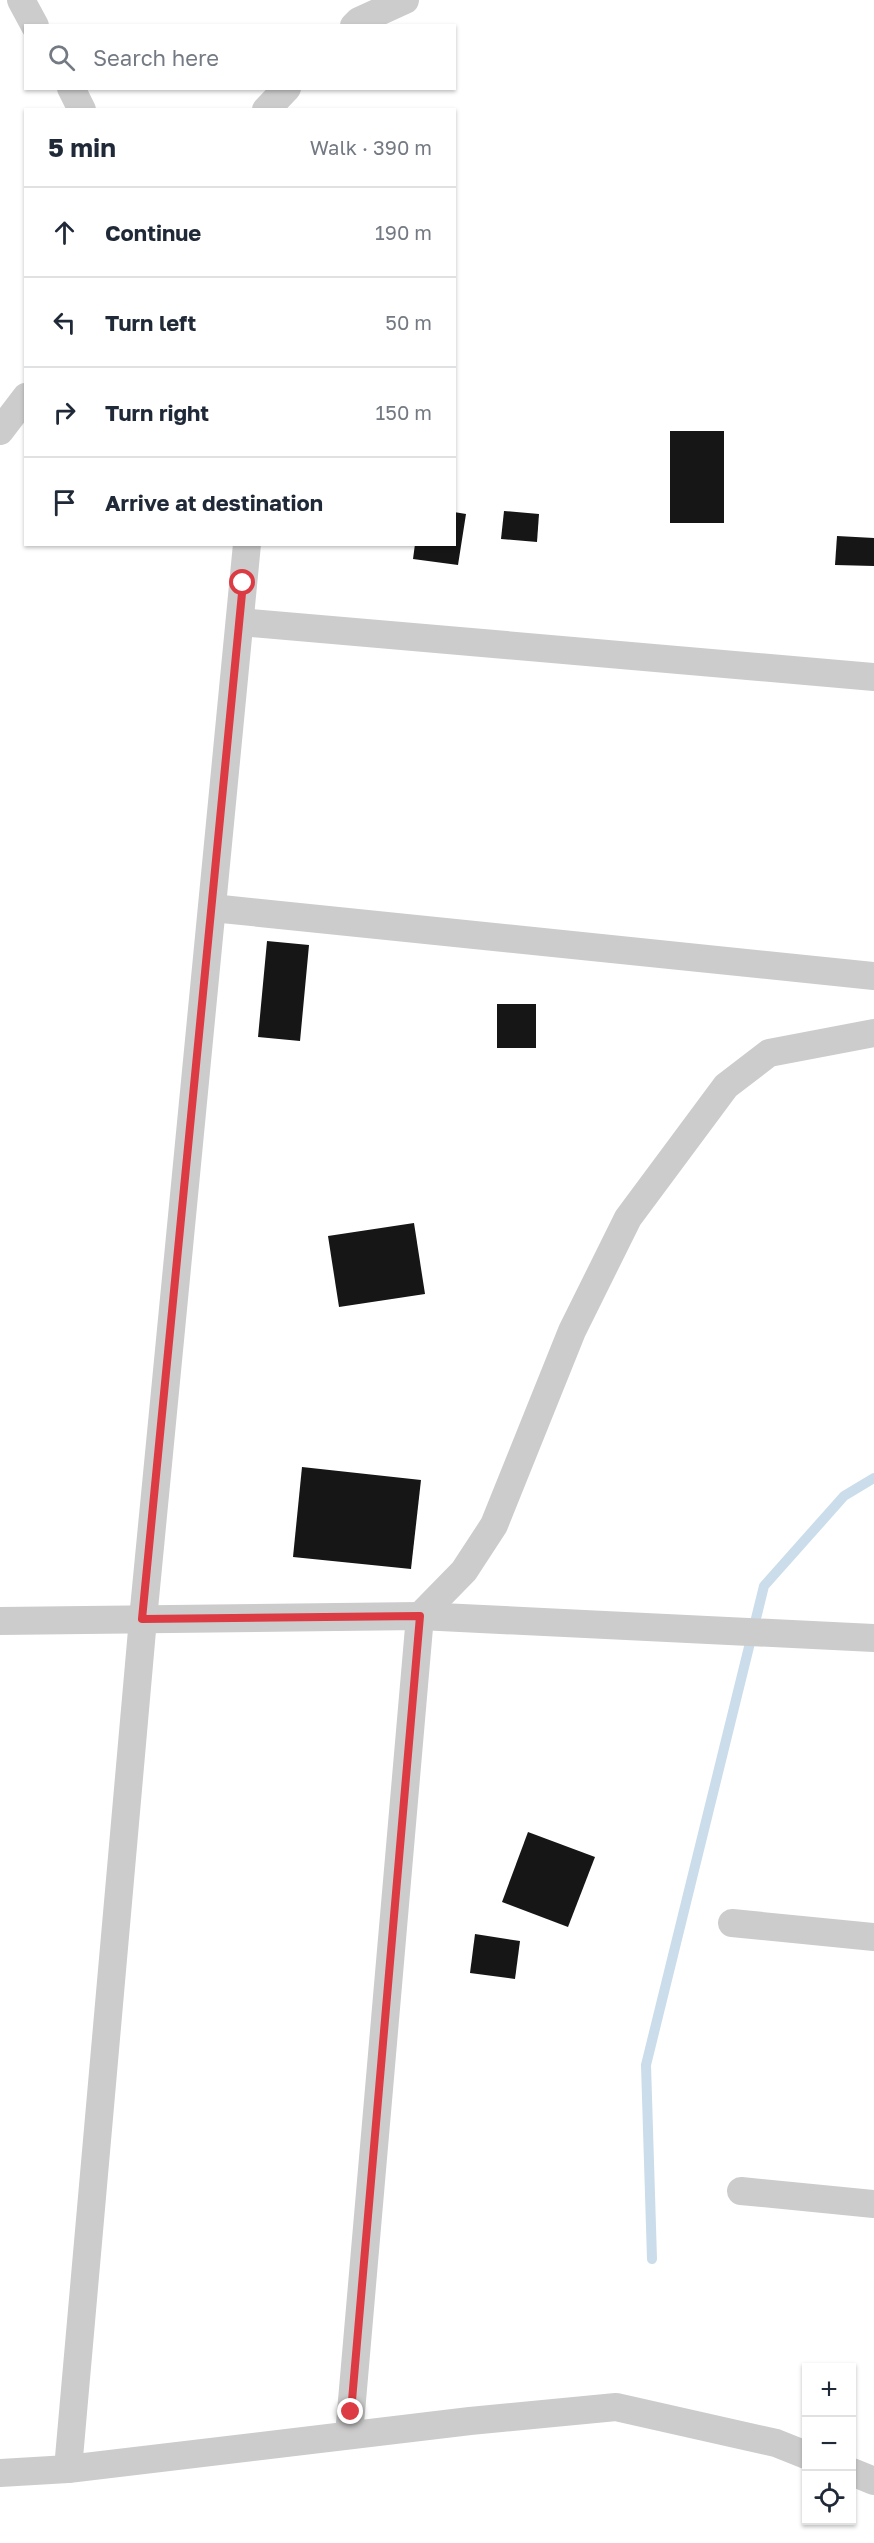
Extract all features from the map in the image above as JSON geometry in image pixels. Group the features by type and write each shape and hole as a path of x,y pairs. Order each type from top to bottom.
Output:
{"street":[{"path":"21,0 34,24"},
{"path":"356,24 405,0"},
{"path":"72,90 81,108"},
{"path":"268,108 284,90"},
{"path":"290,108 292,90"},
{"path":"0,431 24,400"},
{"path":"68,2469 142,1619 247,546"},
{"path":"240,622 874,677"},
{"path":"212,908 874,976"},
{"path":"350,2435 420,1616 464,1571 494,1525 572,1331 628,1218 726,1086 769,1053 874,1033"},
{"path":"0,1621 420,1616 874,1638"},
{"path":"732,1923 874,1937"},
{"path":"741,2190 874,2204"},
{"path":"0,2473 68,2469 350,2435 616,2407 776,2443 802,2453"},
{"path":"856,2474 874,2481"}],"building":[{"path":"670,431 724,431 724,523 670,523"},
{"path":"504,511 539,514 537,542 501,539"},
{"path":"456,512 466,514 458,565 413,559 415,546 456,546"},
{"path":"837,536 874,538 874,566 835,565"},
{"path":"267,941 309,945 300,1041 258,1037"},
{"path":"497,1004 536,1004 536,1048 497,1048"},
{"path":"414,1223 425,1294 339,1307 328,1236"},
{"path":"302,1467 421,1480 411,1569 293,1557"},
{"path":"528,1832 595,1857 568,1927 502,1902"},
{"path":"475,1934 520,1941 515,1979 470,1973"}],"waterway":[{"path":"652,2259 646,2065 764,1586 844,1496 874,1478"}],"route":[{"path":"243,583 142,1619 420,1616 351,2412"}]}
